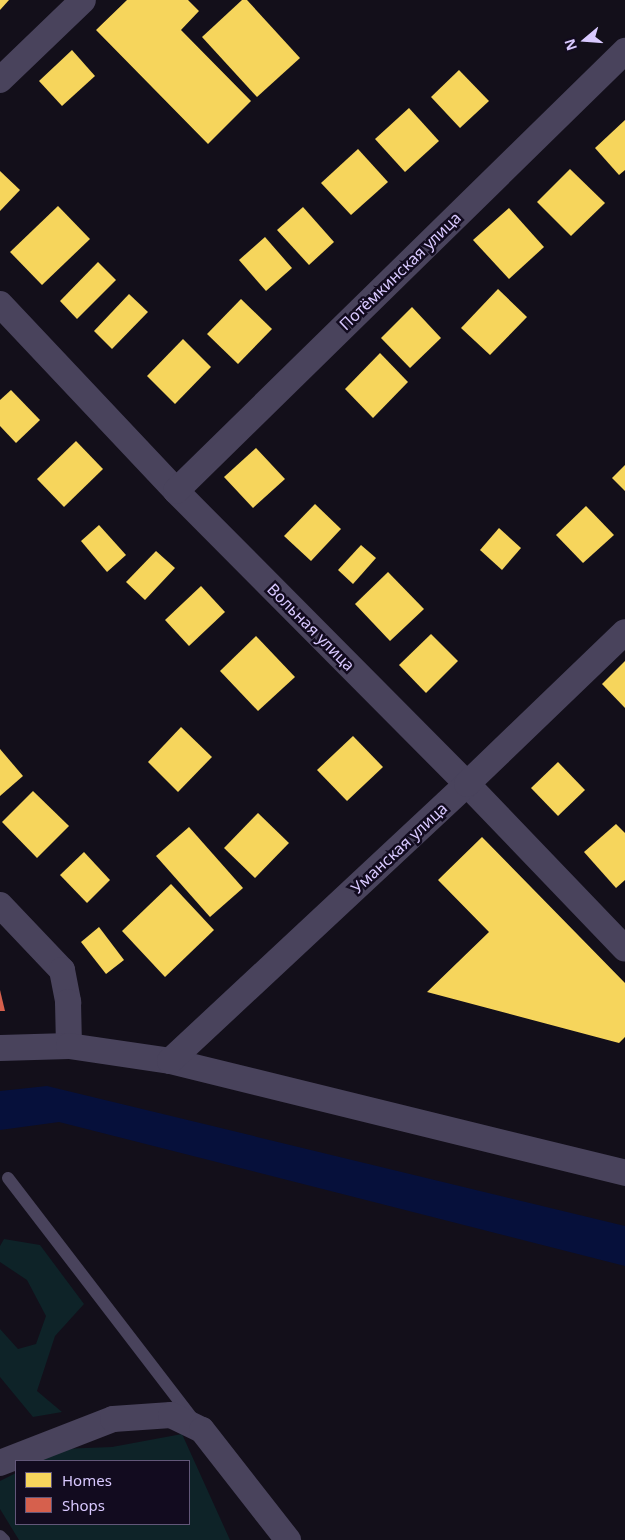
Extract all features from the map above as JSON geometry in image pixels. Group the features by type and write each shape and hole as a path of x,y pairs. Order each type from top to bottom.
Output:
{"street":[{"path":"0,80 83,0"},
{"name":"Потёмкинская улица","path":"176,491 625,51"},
{"name":"Вольная улица","path":"0,304 176,491 468,784 625,949"},
{"name":"Уманская улица","path":"170,1061 468,784 625,632"},
{"path":"0,905 62,970 68,1002 69,1046"},
{"path":"0,1048 69,1046 170,1061 625,1174"},
{"path":"0,1463 113,1419 171,1415 202,1430 288,1540"}],"lane":[{"path":"8,1178 202,1430"},
{"path":"0,1536 4,1540"}],"green space":[{"path":"4,1239 40,1245 84,1304 55,1336 37,1391 62,1412 33,1417 0,1377 0,1329 18,1349 36,1344 46,1316 27,1280 0,1262 0,1246"},
{"path":"182,1434 230,1540 19,1540 0,1509 0,1481 15,1474 15,1525 190,1525 190,1460 40,1460 60,1449 112,1447"}],"shaded area":[{"path":"47,1086 625,1226 625,1266 59,1122 0,1130 0,1091"}],"building: Homes":[{"path":"0,0 9,0 0,10"},
{"path":"127,0 188,0 199,11 181,30 251,101 208,144 96,30"},
{"path":"242,0 247,0 300,58 257,97 202,37"},
{"path":"72,50 95,76 62,106 39,81"},
{"path":"459,70 489,101 460,128 431,97"},
{"path":"409,108 439,141 405,172 375,139"},
{"path":"625,120 625,170 619,175 595,148"},
{"path":"358,149 388,182 351,215 321,183"},
{"path":"570,169 605,203 571,236 537,202"},
{"path":"0,171 20,190 0,211"},
{"path":"58,206 90,239 42,285 10,252"},
{"path":"303,207 334,242 309,265 277,230"},
{"path":"509,208 544,247 509,279 473,240"},
{"path":"265,237 292,268 266,291 239,260"},
{"path":"98,262 116,280 77,319 60,301"},
{"path":"498,289 527,317 490,355 461,328"},
{"path":"129,294 148,312 112,349 94,331"},
{"path":"241,299 272,329 238,364 207,334"},
{"path":"412,307 441,338 410,368 381,338"},
{"path":"183,339 211,367 175,404 147,376"},
{"path":"380,353 408,382 373,418 345,389"},
{"path":"11,390 40,420 16,443 0,426 0,400"},
{"path":"76,441 103,469 64,507 37,479"},
{"path":"256,448 285,479 253,508 224,477"},
{"path":"625,465 625,491 612,478"},
{"path":"315,504 341,529 311,561 284,536"},
{"path":"586,506 614,535 583,563 556,535"},
{"path":"99,525 126,555 107,572 81,541"},
{"path":"499,528 521,548 502,570 480,550"},
{"path":"361,545 376,558 353,584 338,570"},
{"path":"156,551 175,568 145,600 126,582"},
{"path":"388,572 424,609 390,641 355,604"},
{"path":"201,586 225,612 189,646 165,620"},
{"path":"431,634 458,661 426,693 399,665"},
{"path":"256,636 295,677 258,711 220,671"},
{"path":"625,661 625,708 602,684"},
{"path":"181,727 212,757 178,792 148,762"},
{"path":"353,736 383,767 347,801 317,770"},
{"path":"0,749 23,776 0,796"},
{"path":"558,762 585,790 558,816 531,788"},
{"path":"33,791 69,826 37,858 2,822"},
{"path":"258,813 289,843 255,878 224,848"},
{"path":"616,824 625,833 625,880 616,888 584,852"},
{"path":"189,827 243,888 210,917 156,856"},
{"path":"482,837 625,983 625,1037 619,1043 427,992 489,932 438,880"},
{"path":"84,852 110,880 87,903 60,875"},
{"path":"171,884 214,930 165,977 122,931"},
{"path":"99,927 124,960 106,974 81,942"}],"building: Shops":[{"path":"0,990 5,1011 0,1011"}]}
